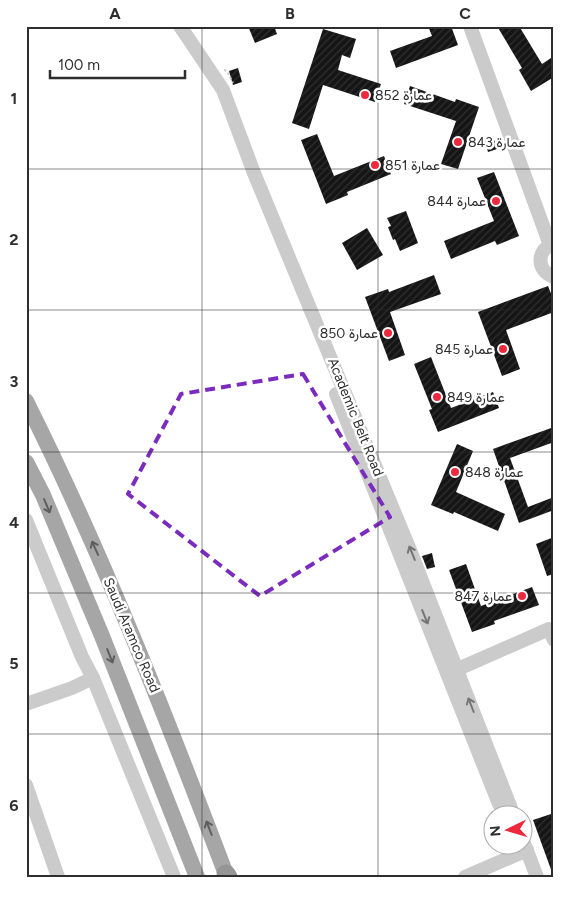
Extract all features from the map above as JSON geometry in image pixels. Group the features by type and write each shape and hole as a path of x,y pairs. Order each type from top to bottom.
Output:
{"main road":[{"name":"Saudi Aramco Road","path":"26,401 62,473 138,646 227,876"},
{"name":"Saudi Aramco Road","path":"26,462 43,495 102,636 197,877"}],"street":[{"name":"Academic Belt Road","path":"174,26 211,83 223,108 500,806"},
{"name":"Academic Belt Road","path":"180,26 223,90 254,173 280,231 458,669 510,806"},
{"path":"470,26 552,244 542,252 540,262 545,272 554,277"},
{"path":"26,520 174,877"},
{"path":"458,669 549,630 554,640"},
{"path":"26,704 72,688 93,678"},
{"path":"26,785 31,816 58,877"},
{"path":"465,877 504,856"},
{"path":"523,856 528,877"},
{"path":"526,856 537,877"}],"highlighted area":[{"path":"303,374 390,517 260,596 128,494 181,394"}],"building":[{"path":"248,26 274,26 277,34 255,43"},
{"path":"428,26 451,26 458,45 396,68 390,51 432,36"},
{"path":"497,26 519,26 542,64 554,56 554,77 531,91 519,70 522,68"},
{"name":"عمارة 852","path":"323,29 356,39 350,58 342,55 338,70 381,84 375,102 323,85 309,129 292,123"},
{"path":"238,68 242,82 233,85 229,71"},
{"name":"عمارة 843","path":"410,86 455,102 456,99 479,107 458,169 441,164 456,121 404,104"},
{"name":"عمارة 851","path":"317,134 334,176 384,156 391,174 347,192 348,195 326,204 301,140"},
{"path":"493,136 497,149 488,152 484,138"},
{"name":"عمارة 844","path":"494,172 519,236 497,245 495,241 451,259 444,241 494,221 477,178"},
{"path":"406,211 418,243 400,251 395,239 393,240 388,227 391,226 387,218"},
{"path":"367,228 383,255 357,270 342,243"},
{"name":"عمارة 850","path":"434,275 441,294 390,312 405,355 389,361 365,297 388,289 389,292"},
{"name":"عمارة 845","path":"548,286 554,301 554,312 506,330 520,369 502,376 478,312"},
{"name":"عمارة 849","path":"431,357 451,408 493,392 499,408 438,432 429,410 432,409 414,364"},
{"path":"554,427 554,442 510,458 528,507 554,497 554,510 519,523 493,449"},
{"name":"عمارة 848","path":"457,444 473,451 456,492 505,514 498,531 454,512 453,514 431,505"},
{"path":"554,537 554,574 547,576 536,544"},
{"path":"432,553 435,567 427,569 422,556"},
{"name":"عمارة 847","path":"466,564 481,606 532,587 539,605 494,621 495,624 472,632 449,570"},
{"path":"554,813 554,875 553,875 533,820"}],"place":[{"name":"عمارة 852","path":"365,95"},
{"name":"عمارة 843","path":"458,142"},
{"name":"عمارة 851","path":"375,165"},
{"name":"عمارة 844","path":"496,201"},
{"name":"عمارة 850","path":"388,333"},
{"name":"عمارة 845","path":"503,349"},
{"name":"عمارة 849","path":"437,397"},
{"name":"عمارة 848","path":"455,472"},
{"name":"عمارة 847","path":"522,596"}]}
